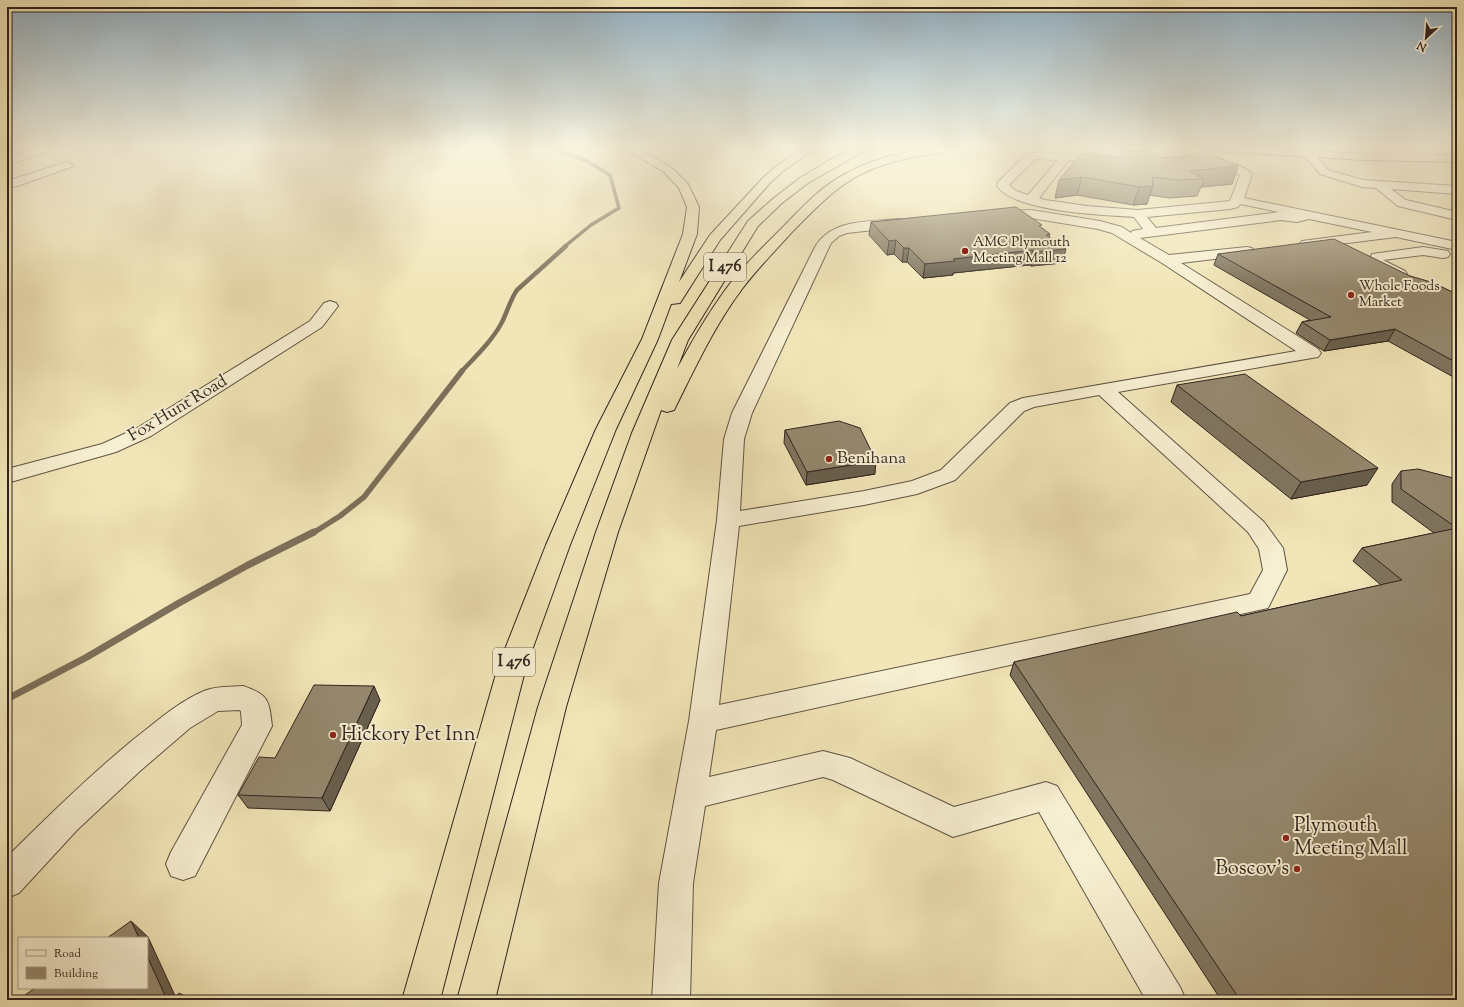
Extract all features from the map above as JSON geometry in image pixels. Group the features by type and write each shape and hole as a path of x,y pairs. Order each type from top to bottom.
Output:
{"highway":[{"path":"650,339 690,234 693,207 688,196"},
{"name":"I 476","path":"421,1000 512,667 558,545 606,429 650,339 715,238 753,196"},
{"name":"I 476","path":"476,1000 552,707 607,532 642,433 680,340 753,224 782,196"},
{"path":"607,532 689,363 732,292 755,264 821,196"}],"street":[{"path":"1019,196 1050,204 1138,214 1230,205 1234,204 1238,196"},
{"path":"1031,200 1034,196"},
{"path":"1393,196 1402,203 1457,216"},
{"path":"1237,200 1457,246"},
{"path":"728,520 864,498 917,487 948,475 1017,407 1030,402 1312,353 1167,260 1117,230 1031,214 979,216"},
{"path":"1138,214 1152,232"},
{"path":"1126,236 1281,216 1297,218 1308,215"},
{"path":"671,1000 676,883 703,721 728,520 734,439 742,413 821,249 828,238 837,232 854,228 916,222"},
{"path":"1290,246 1398,233"},
{"path":"1167,260 1259,250"},
{"path":"1414,281 1375,262 1377,257 1423,251 1457,257"},
{"name":"Fox Hunt Road","path":"7,476 109,448 144,432 316,324 330,306"},
{"path":"703,721 1259,600 1274,570 1271,548 1256,527 1104,390"},
{"path":"7,881 66,819 129,762 180,719 213,700 243,698 255,705 257,726 183,864"},
{"path":"691,796 823,764 839,768 953,822 1046,796 1167,1000"}],"building":[{"name":"AMC Plymouth Meeting Mall 12","path":"1016,207 1042,225 1039,226 1050,234 1046,235 1066,249 1035,252 1033,250 953,259 955,261 925,264 909,248 904,248 896,240 889,241 871,222"},
{"path":"1334,239 1410,276 1431,282 1457,294 1457,363 1395,329 1330,340 1302,322 1331,317 1218,254"},
{"path":"1245,374 1378,468 1301,482 1177,385"},
{"name":"Benihana","path":"839,421 860,428 876,461 807,472 785,430"},
{"path":"1418,469 1457,479 1457,528 1401,489 1401,471"},
{"name":"Plymouth Meeting Mall","path":"1457,528 1457,1000 1240,1000 1014,662 1237,612 1241,616 1402,580 1362,548"},
{"name":"Hickory Pet Inn","path":"314,685 374,686 322,798 238,795 259,757 275,758"},
{"path":"131,921 139,937 108,937"},
{"path":"148,958 167,1000 18,1000 34,989 148,989"},
{"path":"179,993 193,1000 173,1000"}],"waterway":[{"path":"564,247 591,225 619,208 616,196"},
{"path":"461,372 497,331 517,290 566,246"},
{"path":"313,533 340,516 364,497 462,371"},
{"path":"7,699 87,657 179,603 248,565 314,532"}],"place":[{"name":"AMC Plymouth Meeting Mall 12","path":"965,251"},
{"name":"Whole Foods Market","path":"1351,295"},
{"name":"Benihana","path":"829,459"},
{"name":"Hickory Pet Inn","path":"333,735"},
{"name":"Plymouth Meeting Mall","path":"1286,838"},
{"name":"Boscov's","path":"1297,869"}]}
